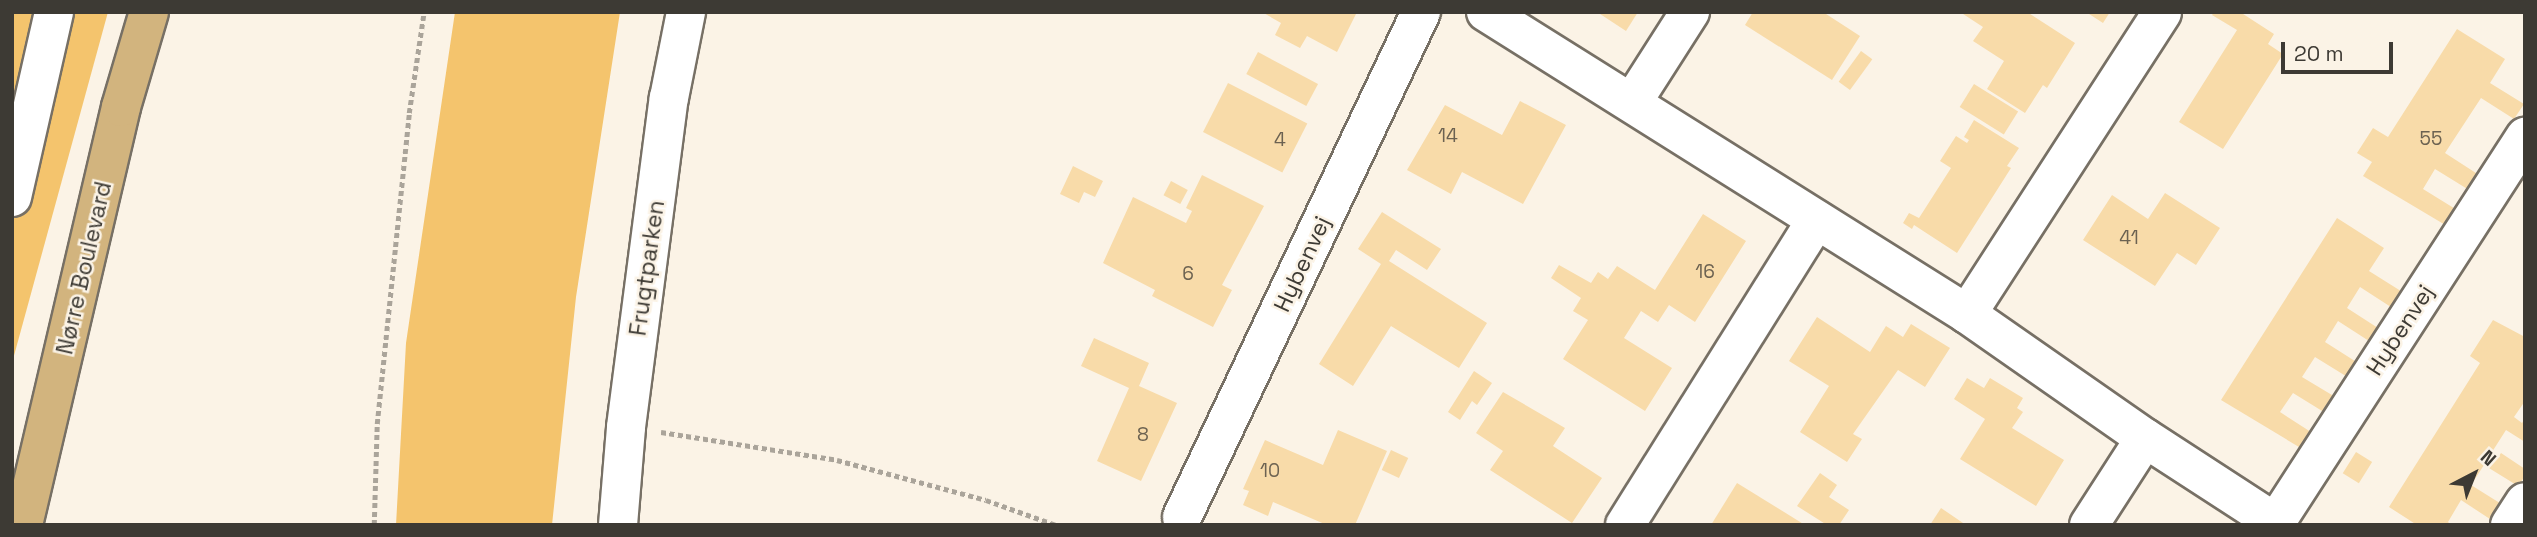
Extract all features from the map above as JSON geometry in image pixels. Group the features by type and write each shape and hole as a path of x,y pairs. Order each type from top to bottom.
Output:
{"highway":[{"name":"Nørre Boulevard","path":"23,525 121,107 149,12"}],"street":[{"path":"12,197 54,12"},
{"name":"Frugtparken","path":"618,525 626,427 669,98 686,12"},
{"name":"Hybenvej","path":"1182,517 1421,12"},
{"name":"Hybenvej","path":"1486,12 1967,314 2146,438 2278,524 2525,137"},
{"path":"1633,102 1690,12"},
{"path":"1967,314 2162,12"},
{"path":"1625,525 1816,220"},
{"path":"2089,525 2146,438"},
{"path":"2510,525 2525,502"}],"path":[{"path":"374,525 377,425 409,113 424,12"},
{"path":"626,427 837,460 986,500 1056,525"}],"shaded area":[{"path":"12,12 108,12 12,363"},
{"path":"455,12 620,12 576,297 552,525 396,525 406,343"}],"building":[{"path":"1262,12 1357,12 1337,52 1307,36 1300,48 1275,35 1281,23"},
{"path":"1597,12 1638,12 1626,31"},
{"path":"1753,12 1823,12 1860,36 1832,80 1745,25"},
{"path":"1960,12 2027,12 2075,43 2047,88 2043,85 2025,113 1987,89 2004,61 1973,41 1983,27"},
{"path":"2086,12 2110,12 2103,23"},
{"path":"2214,12 2240,12 2274,34 2268,44 2283,54 2223,149 2179,122 2237,30 2212,15"},
{"path":"2457,29 2505,59 2490,83 2524,104 2514,119 2481,98 2445,153 2479,175 2469,190 2435,169 2423,189 2457,210 2447,226 2363,176 2372,162 2357,153 2373,128 2388,137"},
{"path":"1861,51 1872,59 1850,90 1839,82"},
{"path":"1258,52 1318,84 1306,106 1246,74"},
{"path":"1228,83 1307,123 1282,172 1203,132"},
{"path":"1974,84 2018,112 2004,134 1960,107"},
{"path":"1520,101 1566,125 1523,204 1462,172 1451,194 1407,170 1445,105 1502,135"},
{"path":"1974,120 2019,148 2007,166 2011,168 1957,253 1914,225 1912,229 1903,223 1909,213 1919,218 1951,168 1940,161 1956,136 1967,143 1969,140 1964,137"},
{"path":"1073,166 1103,181 1095,197 1084,192 1079,203 1060,194"},
{"path":"1202,175 1264,206 1222,285 1232,290 1213,327 1152,296 1155,290 1103,263 1133,197 1186,223 1192,211 1186,208"},
{"path":"1171,181 1188,190 1180,204 1163,195"},
{"path":"2165,193 2220,228 2196,265 2177,253 2155,286 2083,240 2112,195 2148,219"},
{"path":"1382,212 1441,249 1427,270 1396,250 1389,261 1487,323 1459,368 1391,326 1353,386 1319,364 1381,264 1358,249"},
{"path":"1703,214 1746,241 1695,322 1669,305 1658,322 1641,311 1624,338 1672,368 1645,411 1563,359 1588,320 1573,311 1581,298 1551,278 1559,265 1591,283 1598,272 1608,279 1617,266 1655,290"},
{"path":"2337,218 2384,248 2369,271 2404,293 2394,309 2360,287 2347,308 2378,328 2369,341 2338,321 2325,342 2358,363 2349,378 2315,357 2302,377 2337,398 2327,414 2293,393 2280,412 2314,434 2304,450 2221,400"},
{"path":"1817,317 1870,352 1886,326 1903,337 1911,324 1950,348 1925,387 1898,370 1853,434 1862,439 1847,462 1800,432 1829,386 1789,361"},
{"path":"2493,320 2525,337 2525,401 2514,417 2522,423 2525,418 2525,442 2506,430 2492,452 2499,456 2501,453 2525,469 2525,476 2518,486 2484,465 2471,485 2503,505 2493,521 2461,500 2448,522 2451,525 2417,525 2389,507 2480,363 2470,356"},
{"path":"1094,338 1149,363 1139,386 1177,403 1141,481 1097,461 1129,388 1081,366"},
{"path":"1474,371 1492,383 1477,405 1472,401 1460,420 1448,412"},
{"path":"1967,378 1984,388 1990,378 2023,398 2017,408 2023,412 2012,428 2064,460 2036,506 1960,459 1985,419 1954,399"},
{"path":"1503,392 1565,428 1553,446 1602,478 1572,523 1490,470 1503,451 1476,433"},
{"path":"1338,430 1387,451 1355,525 1327,525 1273,502 1268,516 1243,505 1249,491 1243,489 1265,440 1323,465"},
{"path":"1391,450 1408,458 1399,478 1382,470"},
{"path":"2356,452 2372,462 2359,483 2343,473"},
{"path":"1820,473 1837,485 1829,497 1849,510 1839,525 1827,525 1797,506"},
{"path":"1737,483 1805,525 1711,525"},
{"path":"1941,508 1966,525 1930,525"}]}
